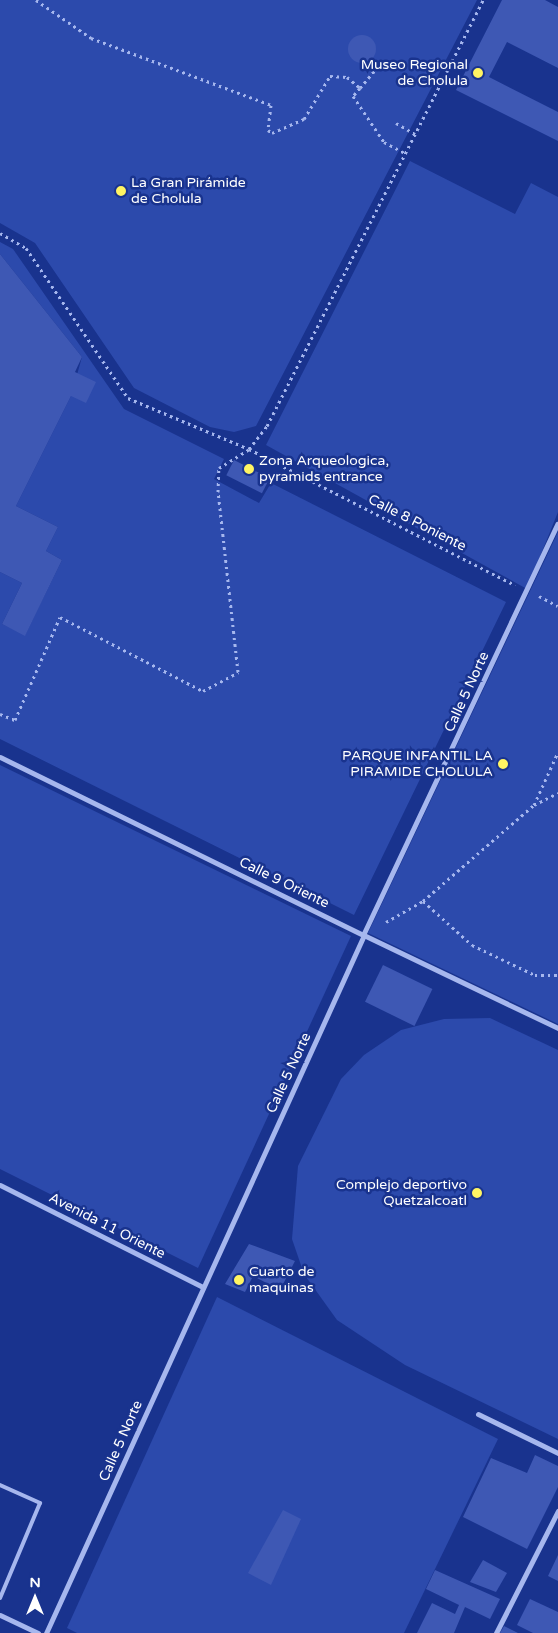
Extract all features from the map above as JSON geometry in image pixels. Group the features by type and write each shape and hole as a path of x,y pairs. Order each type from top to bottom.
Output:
{"street":[{"name":"Calle 5 Norte","path":"46,1633 364,935 558,524"},
{"name":"Calle 9 Oriente","path":"0,757 558,1028"},
{"name":"Avenida 11 Oriente","path":"0,1185 203,1287"},
{"path":"478,1414 558,1453"},
{"path":"496,1633 558,1511"},
{"path":"0,1615 38,1633"}],"lane":[{"path":"0,1485 40,1503 0,1598"}],"path":[{"path":"36,0 91,38 271,105 268,130 272,133 304,119 330,76 347,77 360,88"},
{"path":"0,714 14,720 60,617 203,691 238,672 218,492 219,468 249,449 267,426 483,0"},
{"path":"373,60 377,68 353,96 379,134 405,152"},
{"path":"396,123 415,134"},
{"name":"Calle 8 Poniente","path":"0,233 26,248 128,398 249,449 266,460 558,606"},
{"path":"534,805 558,752"},
{"path":"364,935 423,901 534,805 558,793"},
{"path":"423,901 472,945 535,976 558,975"}],"shaded area":[{"path":"0,0 477,0 256,426 234,432 210,427 134,388 35,243 0,223"},
{"path":"410,161 515,214 531,183 558,197 558,512 527,589 266,445"},
{"path":"0,242 13,249 124,409 224,459 214,479 259,503 271,483 506,602 354,915 0,739 0,572 22,583 2,624 25,635 62,560 46,551 58,527 16,506 71,396 82,357 0,254"},
{"name":"PARQUE INFANTIL LA PIRAMIDE CHOLULA","path":"558,532 558,1024 368,933"},
{"path":"0,765 351,936 198,1268 0,1169"},
{"name":"Complejo deportivo Quetzalcoatl","path":"490,1018 558,1050 558,1439 405,1365 337,1320 304,1274 292,1239 298,1166 341,1079 364,1055 401,1030 444,1019"},
{"path":"217,1297 498,1439 404,1633 77,1633 67,1628"}],"building":[{"name":"Museo Regional de Cholula","path":"502,0 545,0 558,7 558,68 507,42 489,77 558,112 558,141 456,90"},
{"path":"362,35 372,39 376,49 372,59 362,63 352,59 348,49 352,39"},
{"path":"0,254 82,357 75,372 96,382 86,403 71,396 16,506 58,527 46,551 62,560 25,636 2,624 22,583 0,572"},
{"path":"234,460 270,478 262,493 226,475"},
{"path":"383,965 432,989 414,1026 365,1002"},
{"path":"249,1244 295,1261 280,1290 253,1276 245,1292 225,1284"},
{"path":"535,1455 558,1466 558,1487 527,1549 463,1517 491,1458 527,1473"},
{"path":"283,1510 301,1519 271,1585 248,1573"},
{"path":"558,1555 558,1581 548,1576"},
{"path":"483,1560 507,1573 496,1592 470,1582"},
{"path":"435,1570 500,1599 490,1619 465,1607 454,1633 417,1633 432,1603 455,1614 459,1605 426,1589"},
{"path":"530,1599 558,1612 558,1633 533,1633 517,1625"},
{"path":"504,1626 518,1633 500,1633"}],"place":[{"name":"Museo Regional de Cholula","path":"478,73"},
{"name":"La Gran Pirámide de Cholula","path":"121,191"},
{"name":"Zona Arqueologica, pyramids entrance","path":"249,469"},
{"name":"PARQUE INFANTIL LA PIRAMIDE CHOLULA","path":"503,764"},
{"name":"Complejo deportivo Quetzalcoatl","path":"477,1193"},
{"name":"Cuarto de maquinas","path":"239,1280"}]}
